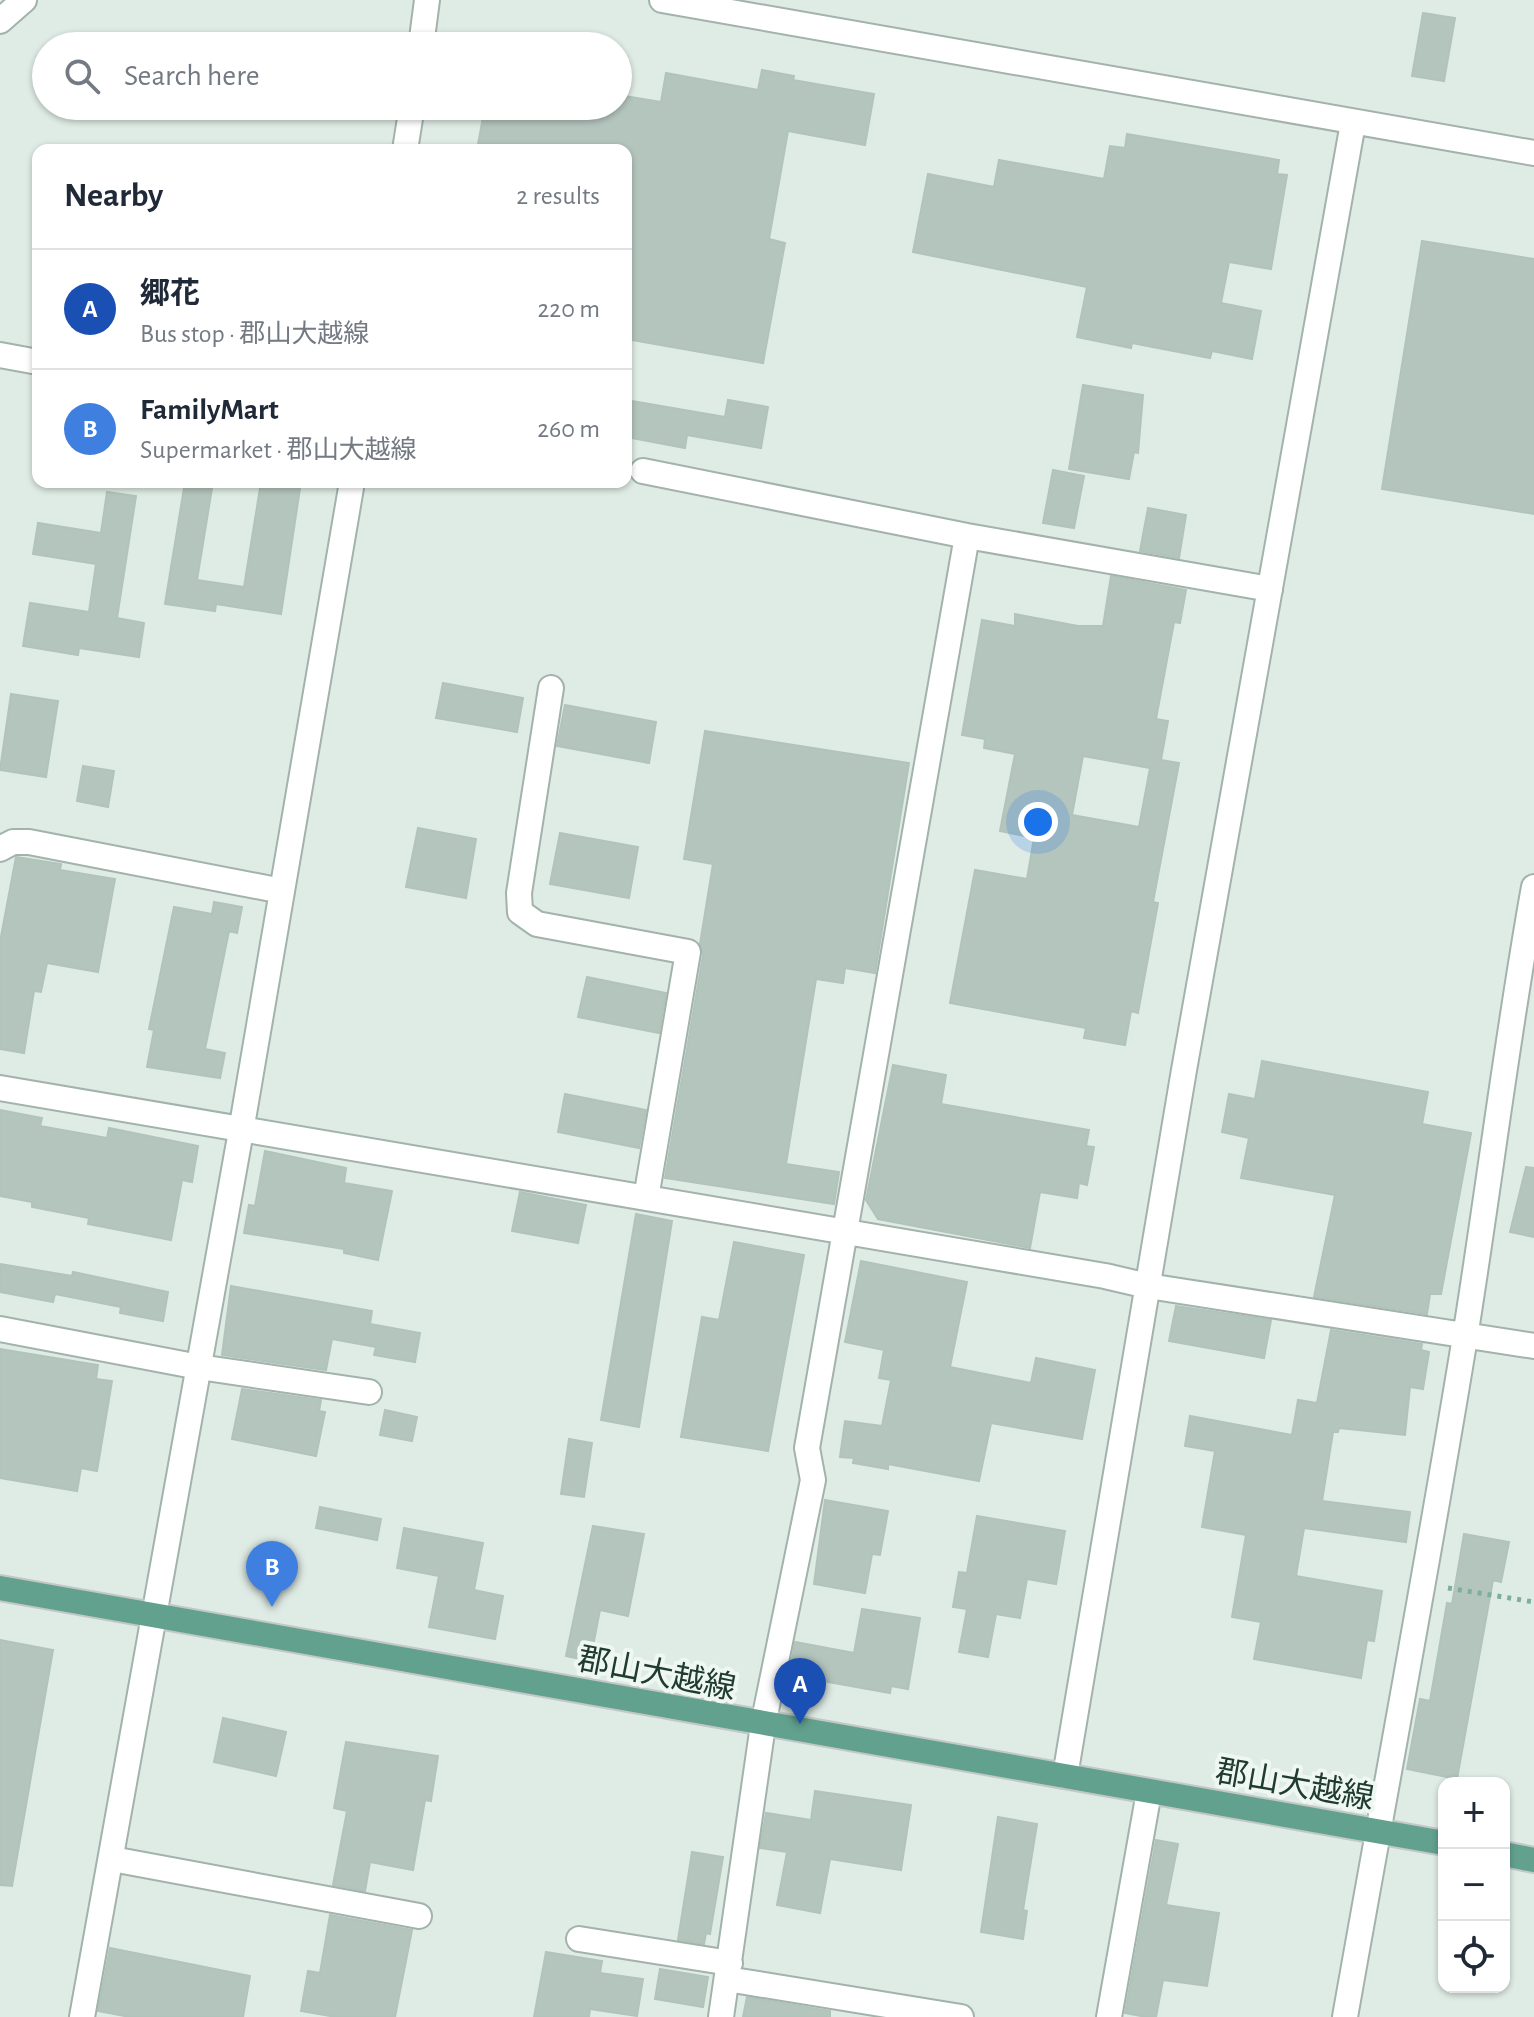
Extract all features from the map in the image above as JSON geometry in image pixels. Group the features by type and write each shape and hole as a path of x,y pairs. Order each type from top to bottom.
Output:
{"main road":[{"name":"郡山大越線","path":"0,1588 1438,1842"},
{"path":"1510,1855 1534,1860"}],"street":[{"path":"0,21 24,0"},
{"path":"423,32 427,0"},
{"path":"662,0 1534,153"},
{"path":"406,144 410,120"},
{"path":"1065,1776 1353,123"},
{"path":"0,355 32,361"},
{"path":"643,471 967,536 1270,589"},
{"path":"82,2017 241,1131 351,488"},
{"path":"721,2017 763,1725 813,1480 807,1448 967,536"},
{"path":"551,688 519,893 520,912 537,924 688,952 646,1198"},
{"path":"0,847 29,842 282,891"},
{"path":"1345,2017 1465,1334 1513,1002 1534,887"},
{"path":"0,1088 1148,1286 1534,1346"},
{"path":"0,1329 199,1367 369,1392"},
{"path":"1109,2017 1149,1792"},
{"path":"112,1859 419,1916"},
{"path":"579,1939 961,2017"}],"path":[{"path":"1423,1584 1534,1602"}],"building":[{"path":"1423,13 1455,18 1444,81 1412,76"},
{"path":"762,70 794,76 793,80 874,94 865,145 788,131 769,239 785,243 763,363 632,340 632,144 478,144 482,120 632,120 632,97 661,102 666,73 758,90"},
{"path":"1127,134 1279,160 1277,174 1287,175 1271,269 1229,262 1221,303 1261,311 1252,359 1212,351 1210,358 1132,343 1131,348 1077,337 1087,287 913,252 928,174 994,187 999,160 1104,179 1110,146 1125,148"},
{"path":"1422,241 1534,259 1534,514 1382,489"},
{"path":"1083,385 1143,395 1138,453 1134,452 1129,479 1069,469"},
{"path":"728,400 768,407 761,448 687,435 685,448 632,438 632,401 725,417"},
{"path":"1053,470 1084,476 1074,528 1043,523"},
{"path":"184,488 212,488 197,580 244,587 260,488 300,488 281,614 216,604 215,611 165,604"},
{"path":"107,492 136,496 117,618 144,623 139,657 79,648 78,655 23,646 30,603 89,612 96,564 33,554 38,523 101,533"},
{"path":"1148,508 1186,515 1179,558 1140,551"},
{"path":"1111,576 1186,590 1180,623 1174,622 1156,719 1168,721 1161,760 1179,763 1153,902 1158,903 1138,1013 1131,1011 1125,1045 1084,1038 1086,1028 950,1003 975,870 1027,879 1034,838 1000,831 1015,754 984,748 985,739 962,735 982,620 1015,626 1015,614 1078,626 1103,626","holes":["1083,756 1150,768 1139,827 1072,815"]},
{"path":"443,683 523,698 517,732 436,718"},
{"path":"11,694 58,701 46,777 0,770"},
{"path":"565,705 656,722 649,763 557,746"},
{"path":"705,731 909,763 875,973 845,968 843,983 816,979 786,1164 839,1172 834,1204 665,1178 703,955 700,944 713,864 684,859"},
{"path":"83,766 114,771 108,807 77,801"},
{"path":"418,828 476,839 466,898 406,887"},
{"path":"560,833 638,847 629,898 550,884"},
{"path":"16,857 61,864 60,870 115,879 98,972 47,963 41,992 34,991 24,1053 0,1049 0,942"},
{"path":"214,902 242,907 237,933 229,931 205,1049 225,1053 220,1078 147,1067 154,1030 149,1029 174,907 212,914"},
{"path":"587,977 666,993 659,1033 578,1017"},
{"path":"1262,1061 1428,1092 1422,1124 1471,1133 1441,1294 1430,1294 1427,1314 1314,1297 1335,1195 1241,1178 1249,1138 1222,1132 1229,1094 1255,1099"},
{"path":"893,1065 946,1075 941,1104 1089,1130 1086,1146 1094,1147 1087,1185 1079,1183 1077,1198 1040,1192 1030,1248 878,1219 866,1200"},
{"path":"565,1094 646,1110 639,1148 558,1132"},
{"path":"0,1110 42,1118 40,1126 107,1138 109,1128 198,1146 192,1182 182,1180 171,1240 88,1224 89,1218 32,1207 32,1202 0,1196"},
{"path":"265,1151 346,1168 344,1183 392,1191 378,1260 344,1253 344,1249 244,1233 249,1205 255,1206"},
{"path":"1526,1167 1534,1168 1534,1237 1510,1232"},
{"path":"520,1192 586,1205 578,1243 512,1231"},
{"path":"636,1214 672,1221 639,1427 601,1420"},
{"path":"734,1242 804,1255 768,1451 681,1437 702,1317 719,1320"},
{"path":"861,1261 967,1282 950,1367 1031,1383 1036,1358 1095,1370 1082,1439 991,1423 979,1481 888,1464 888,1469 853,1463 854,1458 840,1457 845,1421 882,1426 891,1380 879,1378 884,1350 845,1342"},
{"path":"0,1264 72,1276 73,1272 168,1292 163,1321 120,1313 121,1307 55,1294 53,1302 0,1292"},
{"path":"231,1286 372,1311 370,1324 420,1333 415,1362 374,1355 376,1347 332,1339 326,1370 222,1355"},
{"path":"1176,1306 1271,1320 1264,1358 1169,1341"},
{"path":"1331,1330 1422,1344 1421,1350 1429,1352 1423,1389 1410,1387 1405,1435 1339,1428 1338,1432 1333,1432 1322,1501 1410,1512 1406,1542 1304,1528 1296,1576 1382,1591 1374,1641 1367,1640 1361,1678 1254,1659 1261,1622 1232,1617 1246,1535 1202,1527 1215,1451 1185,1446 1190,1416 1292,1435 1298,1400 1317,1403"},
{"path":"0,1349 98,1365 96,1379 112,1381 97,1471 81,1468 77,1491 0,1478"},
{"path":"242,1389 321,1400 319,1411 325,1412 316,1456 232,1439"},
{"path":"385,1410 417,1417 412,1441 380,1435"},
{"path":"569,1439 592,1443 584,1497 561,1494"},
{"path":"825,1500 888,1511 880,1555 872,1554 865,1593 814,1584"},
{"path":"320,1507 381,1519 377,1540 316,1528"},
{"path":"977,1516 1065,1531 1056,1584 1027,1579 1020,1618 996,1614 988,1657 959,1652 967,1609 953,1607 959,1572 967,1573"},
{"path":"593,1526 644,1534 628,1616 600,1610 590,1661 566,1656"},
{"path":"404,1528 483,1543 474,1590 503,1596 495,1639 429,1627 439,1576 397,1568"},
{"path":"1464,1534 1509,1542 1501,1582 1493,1580 1457,1777 1407,1769 1420,1699 1430,1701 1447,1603 1452,1604"},
{"path":"862,1609 920,1618 908,1689 891,1686 890,1693 789,1675 795,1642 854,1653"},
{"path":"0,1640 53,1650 12,1886 0,1885"},
{"path":"223,1718 286,1732 276,1776 214,1762"},
{"path":"346,1742 438,1756 431,1801 425,1800 413,1870 370,1862 365,1891 333,1885 347,1811 334,1808"},
{"path":"815,1791 911,1805 901,1870 830,1859 820,1913 777,1905 787,1852 760,1848 766,1813 811,1820"},
{"path":"998,1817 1037,1824 1023,1910 1027,1911 1023,1939 981,1932"},
{"path":"1156,1840 1178,1844 1166,1905 1219,1913 1207,1986 1163,1980 1156,2017 1146,2017 1125,2013"},
{"path":"692,1852 723,1857 710,1934 706,1933 704,1944 678,1940"},
{"path":"330,1915 412,1930 395,2017 336,2017 301,2011 308,1971 320,1973"},
{"path":"110,1948 250,1976 243,2017 130,2017 98,2011"},
{"path":"546,1952 602,1961 600,1973 643,1979 637,2016 590,2009 589,2017 534,2017"},
{"path":"660,1969 708,1977 703,2007 655,1999"},
{"path":"747,1997 830,2011 830,2017 743,2017"}],"place":[{"name":"FamilyMart","path":"272,1607"},
{"name":"郷花","path":"800,1724"}]}
